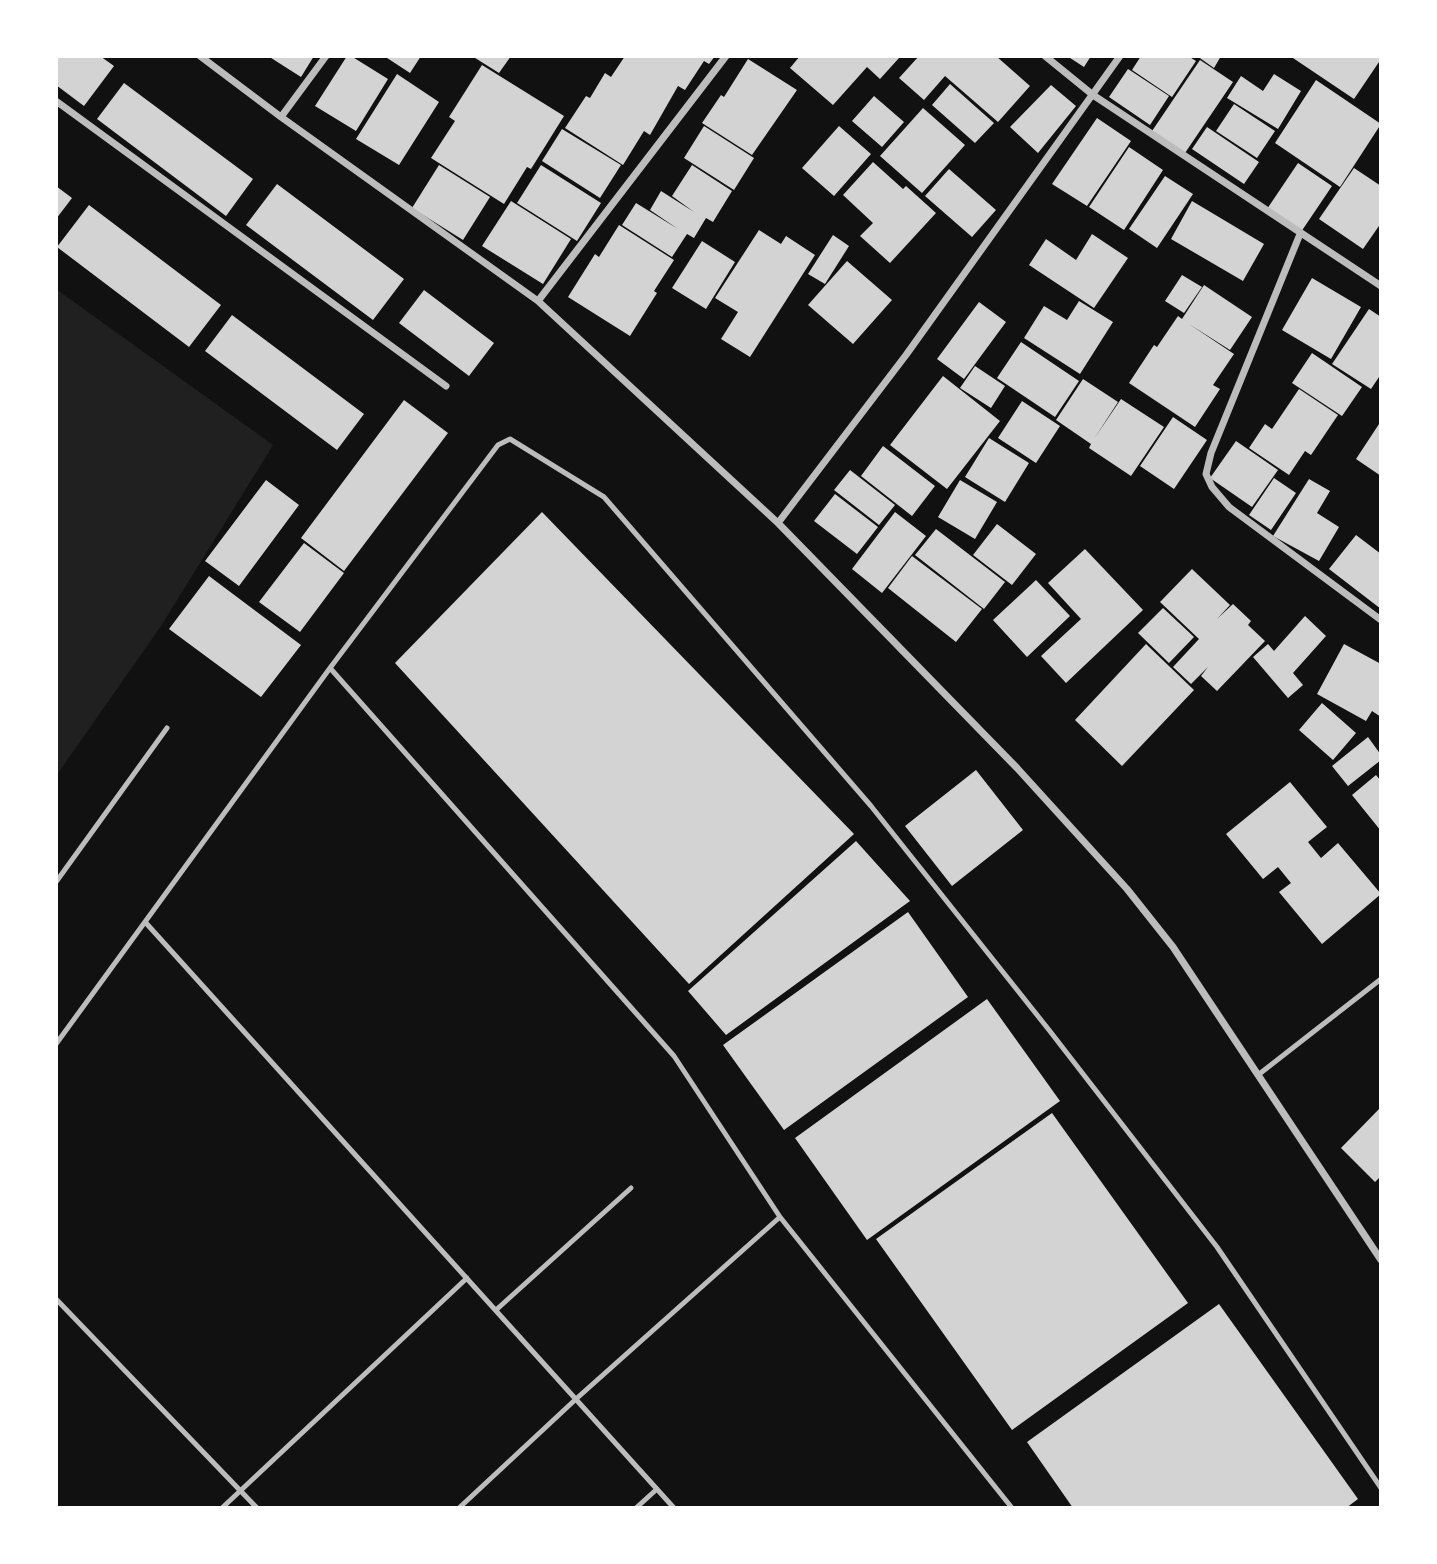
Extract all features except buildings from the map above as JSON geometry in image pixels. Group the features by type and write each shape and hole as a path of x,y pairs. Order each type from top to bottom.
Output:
{"street":[{"path":"200,56 538,301 778,523 1017,768 1127,889 1173,947 1381,1260"},
{"path":"281,117 326,56"},
{"path":"538,301 726,56"},
{"path":"1045,56 1094,95 1381,286"},
{"path":"778,523 906,355 1120,56"},
{"path":"56,101 446,386"},
{"path":"1300,234 1211,453 1206,474 1212,487 1228,507 1381,620"}],"lane":[{"path":"56,1044 330,668 498,445 510,439 604,497 871,806 1217,1247 1381,1488"},
{"path":"330,668 674,1056 780,1217 1012,1508"},
{"path":"56,882 167,728"},
{"path":"146,922 674,1508"},
{"path":"1258,1075 1381,979"},
{"path":"496,1310 631,1188"},
{"path":"459,1508 576,1399 780,1217"},
{"path":"222,1508 467,1278"},
{"path":"56,1299 257,1508"},
{"path":"636,1508 657,1489"}],"shaded area":[{"path":"56,289 273,445 161,626 56,776"}]}
